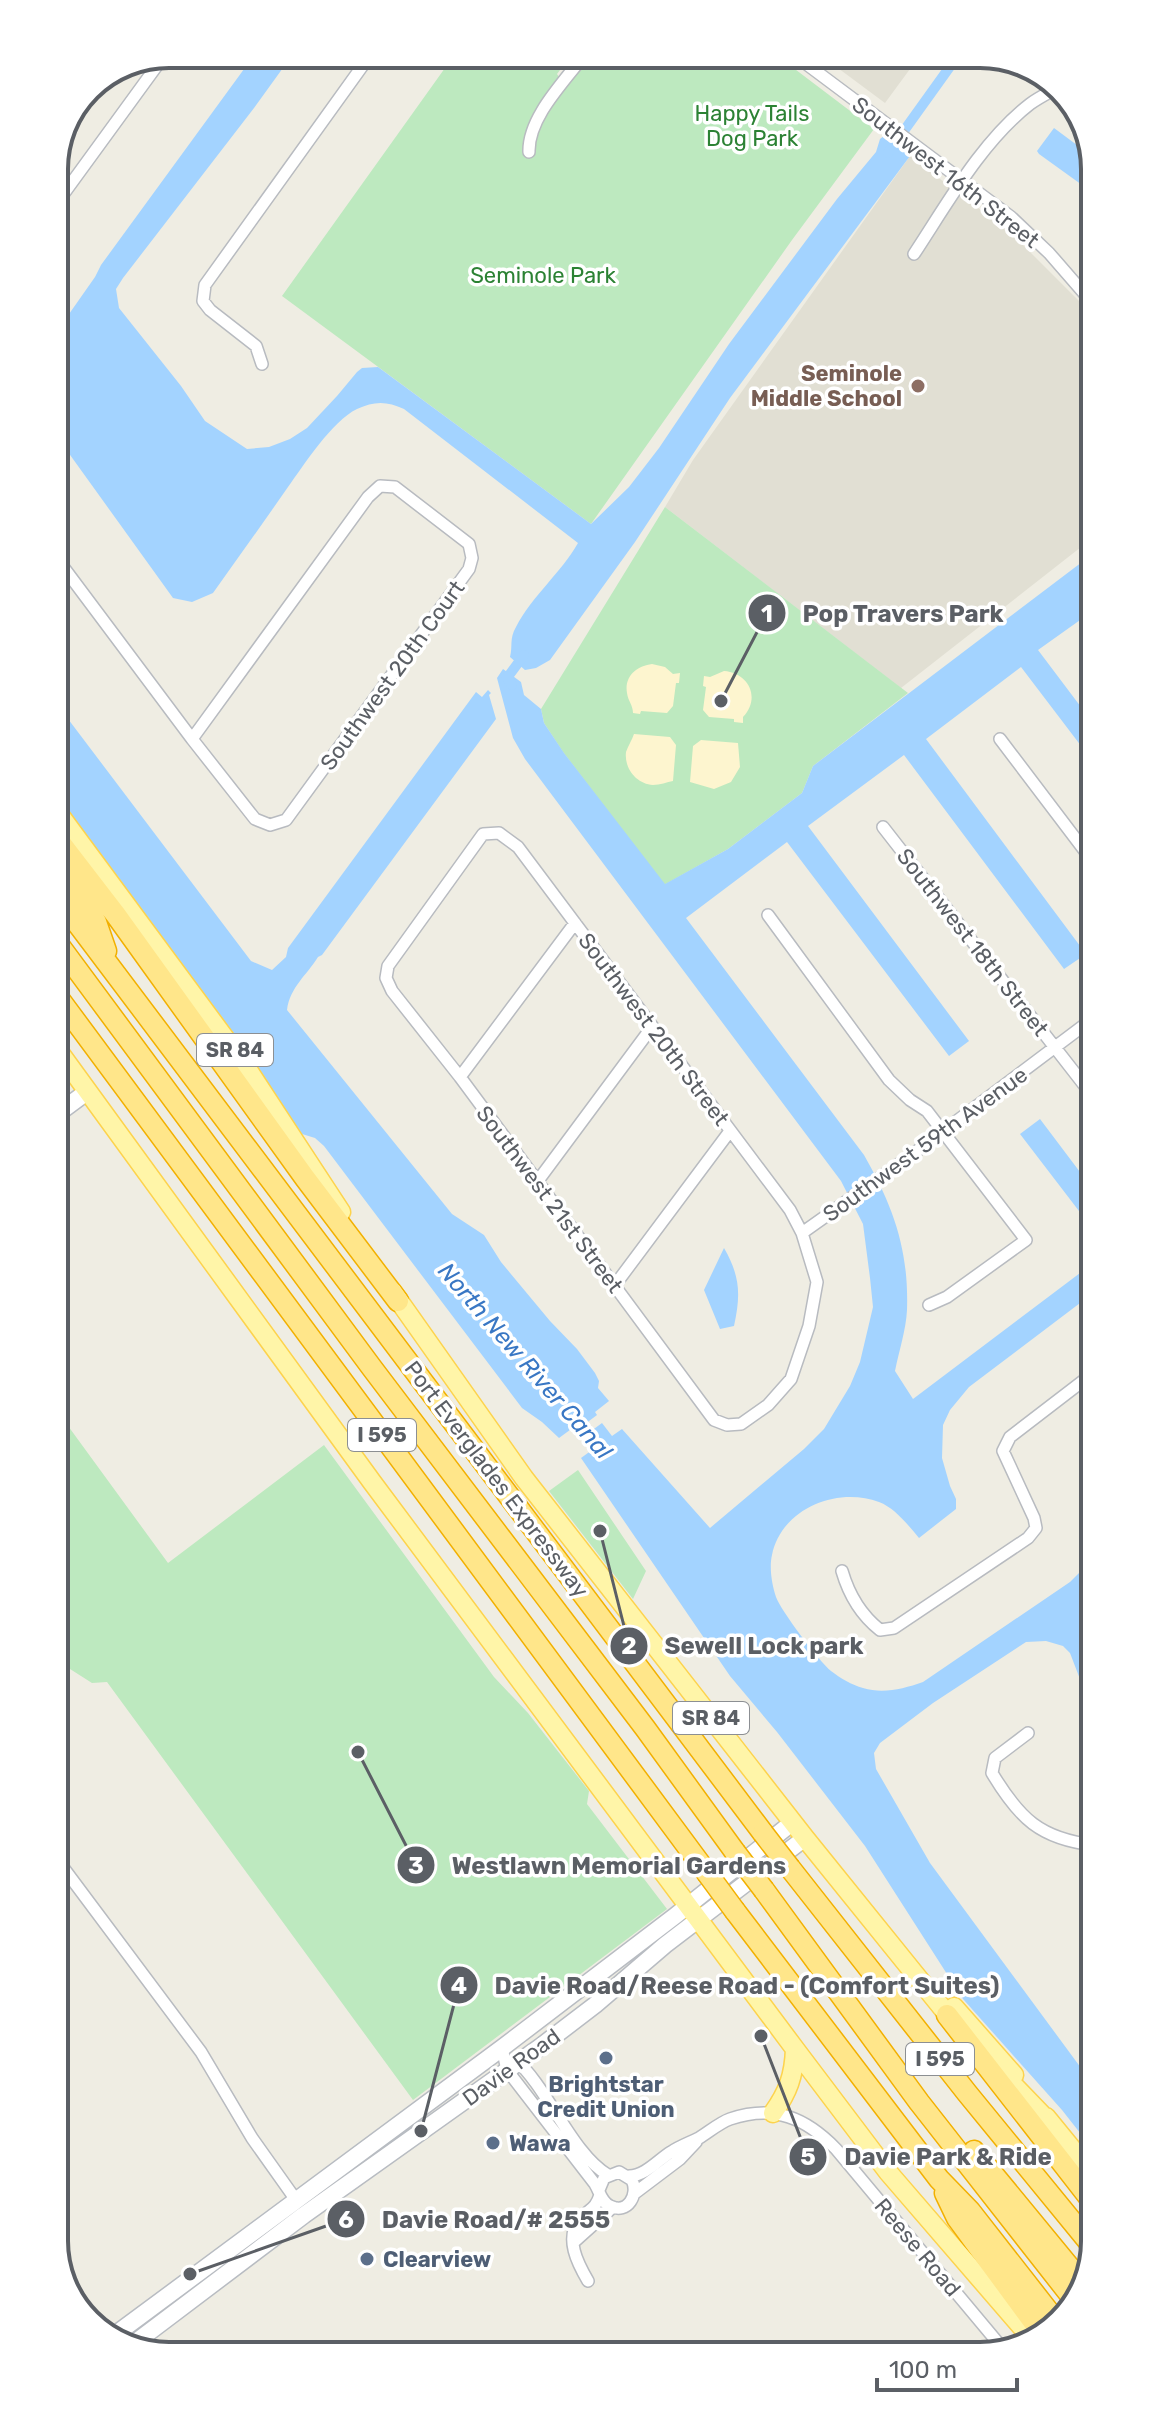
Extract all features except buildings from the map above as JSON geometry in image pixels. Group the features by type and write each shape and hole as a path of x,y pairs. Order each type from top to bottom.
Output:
{"highway":[{"path":"68,853 398,1301"},
{"path":"68,877 96,922 111,966"},
{"name":"Port Everglades Expressway","path":"68,910 763,1833 1081,2232"},
{"path":"68,957 372,1368 645,1728 919,2102 1067,2291"},
{"name":"I 595","path":"68,1011 735,1911 939,2179 970,2211 1050,2313"},
{"path":"812,1953 1076,2274"},
{"path":"947,2015 1081,2187"},
{"path":"939,2179 957,2218 1036,2325"}],"main road":[{"name":"SR 84","path":"68,826 244,1064 398,1301 524,1478 947,2015 1053,2126 1081,2160"},
{"path":"68,1064 372,1482 795,2049 888,2172 1026,2332"},
{"path":"68,1106 88,1091"},
{"path":"629,1613 732,1729 822,1839 919,1966 1010,2069 1053,2126"},
{"name":"Davie Road","path":"141,2338 304,2215 595,2005 793,1822"},
{"name":"Davie Road","path":"122,2330 502,2048 694,1912 805,1838"},
{"path":"773,2113 790,2085 795,2049"}],"street":[{"path":"262,364 256,346 203,301 205,285 361,68"},
{"path":"529,152 534,122 574,68"},
{"name":"Southwest 16th Street","path":"812,68 1011,217 1049,253 1081,290"},
{"path":"68,188 154,69"},
{"path":"914,254 963,180 1000,133 1030,104 1047,94"},
{"name":"Southwest 20th Court","path":"380,486 395,487 469,544 472,558 469,569 286,820 270,825 255,819 192,739 368,497 380,486"},
{"path":"68,573 192,739"},
{"path":"1000,739 1081,846"},
{"name":"Southwest 18th Street","path":"883,827 1081,1081"},
{"name":"Southwest 20th Street","path":"386,978 388,966 483,834 499,833 518,847 790,1210 802,1233"},
{"path":"768,915 889,1080 927,1111 1026,1240 947,1297 929,1305"},
{"path":"460,1077 575,923"},
{"name":"Southwest 21st Street","path":"386,978 392,991 460,1077 714,1420"},
{"path":"537,1182 652,1027"},
{"name":"Southwest 59th Avenue","path":"714,1420 727,1425 741,1424 768,1405 791,1379 809,1326 817,1282 802,1233 1081,1028"},
{"path":"615,1285 730,1131"},
{"path":"842,1571 848,1591 869,1621 880,1630 894,1628 1028,1538 1036,1528 1034,1518 1003,1451 1010,1437 1081,1382"},
{"path":"1028,1733 995,1758 992,1773 1027,1821 1049,1834 1081,1844"},
{"path":"68,1874 201,2052 252,2138 296,2200"},
{"path":"502,2048 605,2203 613,2207"},
{"path":"513,2066 591,2162 608,2175"},
{"name":"Reese Road","path":"629,2176 638,2175 673,2150 729,2120 745,2115 773,2113 808,2124 829,2142 996,2340"},
{"name":"Reese Road","path":"635,2193 680,2159 702,2136"},
{"path":"574,2242 613,2207 627,2205 635,2193 629,2176 619,2172 608,2175 602,2181 597,2206 576,2226 574,2242 574,2254 588,2281"}],"shaded area":[{"path":"838,68 911,68 885,103"},
{"name":"Seminole Middle School","path":"910,156 1011,233 1081,303 1081,547 901,688 665,507 693,460"}],"green space":[{"name":"Seminole Park","path":"445,68 562,68 557,74 559,77 565,68 793,68 874,129 591,524 282,296"},
{"path":"665,507 908,693 813,766 802,793 728,849 664,885 563,752 544,723 541,709"},
{"path":"68,1426 168,1563 324,1445 494,1677 528,1713 589,1791 587,1804 667,1909 413,2100 107,1682 92,1683 68,1668"},
{"path":"578,1470 646,1571 633,1599 549,1491"}],"sand":[{"path":"652,664 665,667 673,674 680,673 673,706 667,713 633,713 627,693 628,682 641,667"},
{"path":"724,671 740,676 750,688 751,702 743,723 709,717 703,710 704,676 710,677"},
{"path":"634,734 670,737 676,745 673,781 647,784 633,774 627,764 626,752"},
{"path":"701,740 738,743 740,767 731,782 714,789 690,782 693,746"}],"water":[{"path":"245,68 283,68 123,278 116,289 119,308 205,421 247,449 269,447 290,439 307,428 357,372 362,368 378,367 591,524 629,487 659,448 729,344 876,152 880,139 885,135 909,152 910,156 730,398 635,542 550,660 525,670 510,657 516,627 578,543 404,409 392,404 369,404 357,409 328,433 213,593 192,602 173,598 68,452 68,315 101,265"},
{"path":"1054,128 1078,146 1081,184 1039,154 1037,151"},
{"path":"1081,563 1081,619 1038,650 1081,707 1081,746 1021,667 926,739 1081,947 1081,957 1064,969 904,755 808,826 969,1041 949,1056 787,842 686,918 864,1155 883,1192 902,1248 907,1288 904,1333 895,1371 913,1399 1081,1272 1081,1302 969,1387 950,1410 943,1425 942,1458 956,1499 956,1509 919,1538 896,1513 879,1502 846,1497 813,1505 787,1525 777,1539 771,1576 779,1604 825,1666 855,1685 886,1691 923,1682 1070,1582 1081,1571 1081,1682 1070,1653 1063,1646 1046,1641 1026,1642 933,1703 880,1743 874,1753 876,1769 930,1863 1081,2068 1081,2134 963,1999 865,1846 730,1676 581,1458 592,1450 583,1437 602,1423 612,1436 622,1429 710,1528 824,1429 850,1386 860,1362 873,1307 870,1278 863,1224 841,1181 525,759 513,738 497,678 503,669 521,682 524,695 541,709 544,723 564,753 665,884 728,849 802,793 813,766"},
{"name":"North New River Canal","path":"488,690 491,693 496,719 300,982 287,1010 452,1214 484,1235 501,1262 595,1373 598,1388 609,1401 577,1430 574,1427 559,1438 522,1408 324,1146 315,1138 302,1134 244,1047 68,811 68,719 251,961 272,970 286,957 288,948 476,692 482,697"},
{"path":"1040,1119 1081,1173 1081,1214 1020,1134"},
{"path":"724,1248 736,1277 738,1304 734,1326 720,1329 704,1290"}],"waterway":[{"path":"888,153 949,68"},
{"path":"512,685 507,678 524,655"}],"place":[{"name":"Seminole Middle School","path":"918,386"},
{"name":"Pop Travers Park","path":"721,701"},
{"name":"Sewell Lock park","path":"600,1531"},
{"name":"Westlawn Memorial Gardens","path":"358,1752"},
{"name":"Davie Park & Ride","path":"761,2036"},
{"name":"Brightstar Credit Union","path":"606,2058"},
{"name":"Davie Road/Reese Road - (Comfort Suites)","path":"421,2131"},
{"name":"Wawa","path":"493,2143"},
{"name":"Clearview","path":"367,2259"},
{"name":"Davie Road/# 2555","path":"190,2274"}],"park label":[{"name":"Happy Tails Dog Park","path":"752,126"}]}
